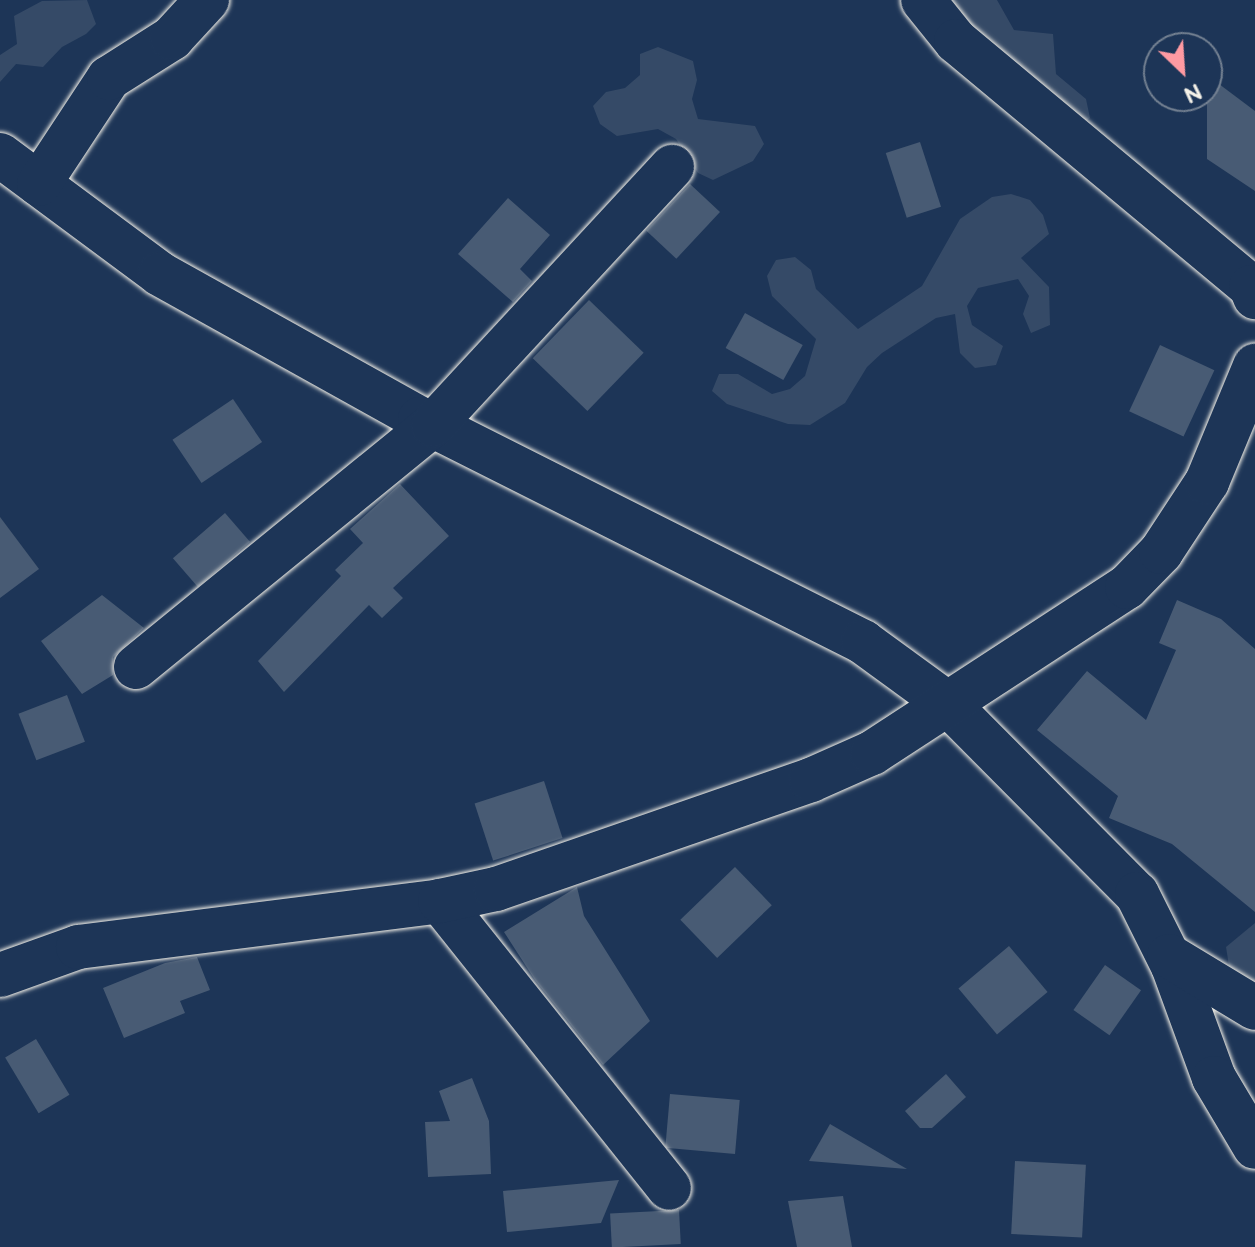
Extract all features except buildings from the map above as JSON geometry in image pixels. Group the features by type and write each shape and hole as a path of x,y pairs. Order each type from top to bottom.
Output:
{"street":[{"path":"39,184 109,78 172,38 207,0"},
{"path":"923,0 956,41 1251,287 1255,297"},
{"path":"0,155 160,274 433,425 863,642 948,704 1137,894 1169,956 1214,1078 1255,1147"},
{"path":"136,667 433,425 672,167"},
{"path":"0,975 78,947 440,901 496,889 811,780 903,736 1127,587 1161,552 1207,482 1255,366"},
{"path":"440,901 669,1188"},
{"path":"1169,956 1255,1008"}],"shaded area":[{"path":"87,0 96,24 86,34 62,47 43,67 16,64 0,82 0,55 17,44 14,16 42,1"},
{"path":"938,0 997,0 1014,30 1053,34 1056,74 1086,99 1090,118 1073,130"},
{"path":"658,47 693,61 697,80 692,99 698,119 755,126 764,144 753,161 713,180 698,173 676,139 658,129 617,136 600,124 593,106 606,92 625,88 640,75 640,54"},
{"path":"1011,194 1030,200 1043,215 1049,234 1021,258 1049,287 1050,325 1031,333 1023,314 1029,296 1018,279 978,288 967,306 972,325 1003,346 996,365 975,368 960,353 955,314 936,318 882,353 867,367 845,403 810,425 788,424 727,404 712,391 719,374 738,374 772,394 790,389 805,376 816,339 772,296 767,276 776,260 795,257 811,270 816,289 858,329 922,286 960,219 992,197"},
{"path":"1255,923 1255,995 1229,966 1226,947"}]}
